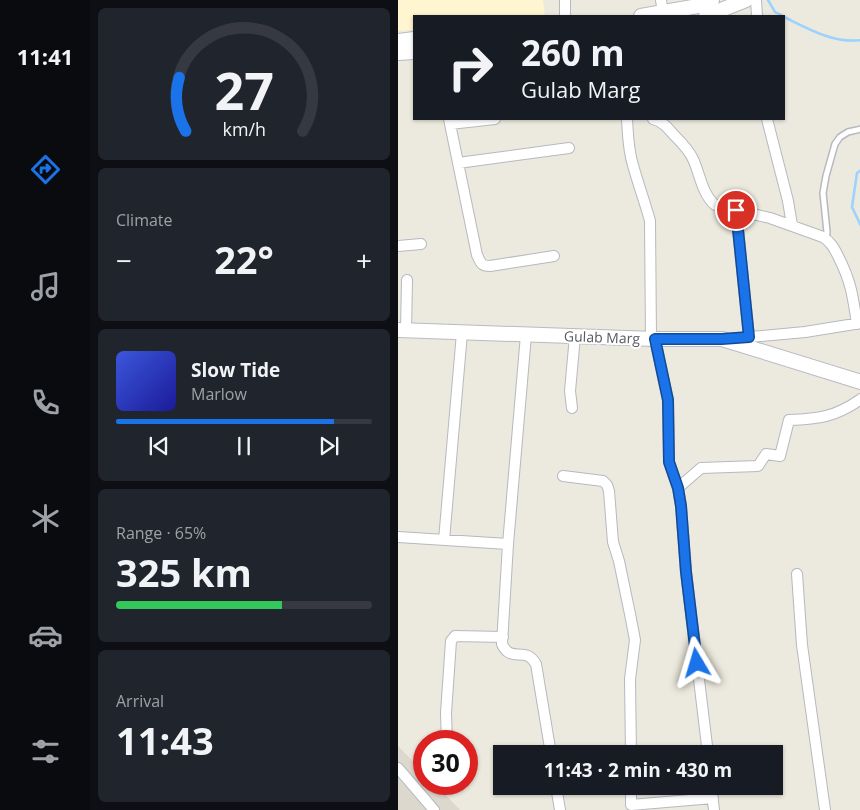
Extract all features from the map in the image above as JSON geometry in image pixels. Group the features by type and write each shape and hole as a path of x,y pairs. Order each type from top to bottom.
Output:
{"street":[{"path":"565,0 565,15"},
{"path":"643,15 662,6 698,6 712,0"},
{"path":"708,15 746,0"},
{"path":"756,0 757,15"},
{"path":"398,40 413,39"},
{"path":"398,53 413,52"},
{"path":"480,120 449,122 477,255 481,263 485,266 490,266 554,256"},
{"path":"627,120 632,164 650,221 653,339 668,400 669,462 678,488 681,506 686,572 707,745"},
{"path":"658,120 666,125 693,158 710,200 714,205 770,218 826,238 832,245 852,290 859,324 805,332 722,339"},
{"path":"767,120 788,201 792,225"},
{"path":"458,163 569,148"},
{"path":"736,210 749,337"},
{"path":"398,246 421,244"},
{"path":"402,331 407,280"},
{"name":"Gulab Marg","path":"402,331 653,339 722,339 860,382"},
{"path":"444,540 462,333"},
{"path":"526,335 508,544 502,644 505,650 511,654 528,655 536,664 550,745"},
{"path":"572,408 570,392 575,336"},
{"path":"678,488 701,468 758,466 766,454 780,456 789,420 815,419 830,416 852,406 860,400"},
{"path":"563,476 603,481 609,491 614,542 635,640 630,679 631,745"},
{"path":"398,537 508,544"},
{"path":"797,574 802,645 825,810"},
{"path":"447,730 450,641 455,636 503,637"},
{"path":"398,768 434,810"},
{"path":"558,795 560,810"},
{"path":"631,795 632,808 672,806 713,798"},
{"path":"713,795 714,810"}],"lane":[{"path":"826,238 823,194 835,144 840,137 848,132 860,129"}],"shaded area":[{"path":"398,0 543,0 545,15 413,15 413,30 398,31"},
{"path":"398,746 413,762 413,795 446,795 460,810 398,810"}],"waterway":[{"path":"768,0 775,12 781,15"},
{"path":"785,17 811,30 841,40 861,40"},
{"path":"861,170 857,173 852,207 861,226"}],"route":[{"path":"697,663 686,572 681,506 678,488 669,462 668,400 655,339 749,337 736,210"}]}
